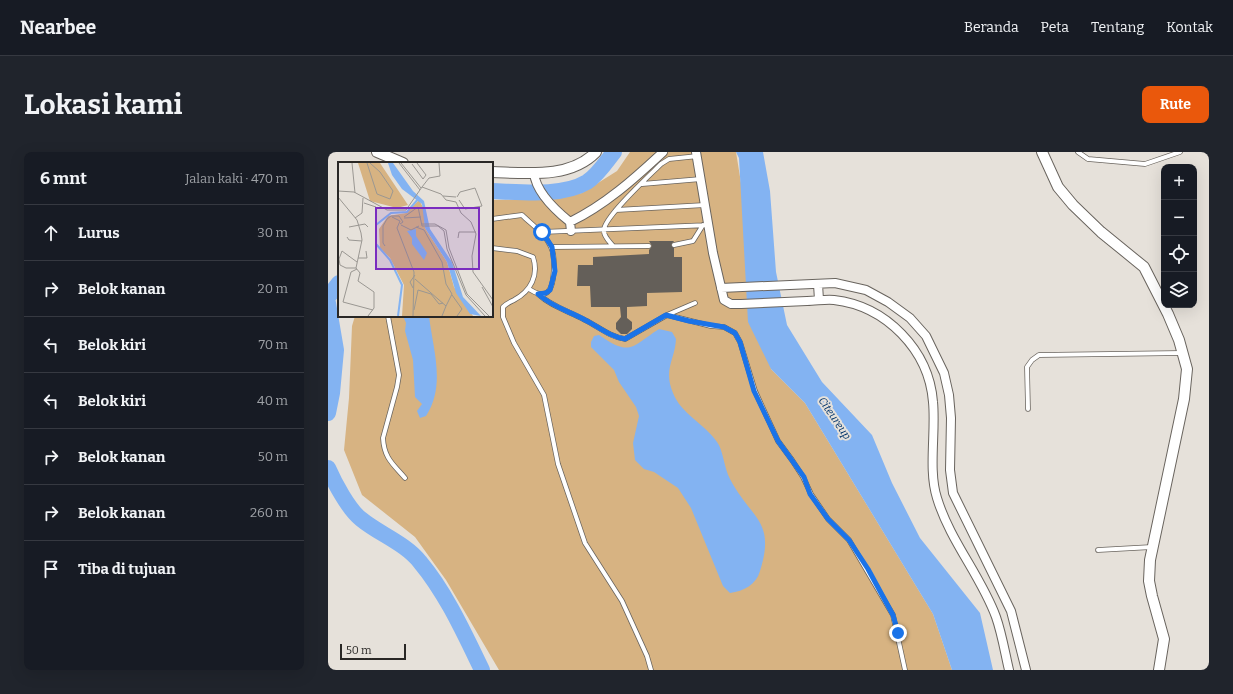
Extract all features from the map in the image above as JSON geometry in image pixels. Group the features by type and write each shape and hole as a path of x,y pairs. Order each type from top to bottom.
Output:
{"street":[{"path":"377,152 401,162"},
{"path":"493,172 534,173 570,169 583,162 596,152"},
{"path":"570,222 594,210 637,176 662,152"},
{"path":"1042,152 1058,187 1072,205 1101,232 1144,267 1168,314 1187,369 1184,400 1152,546 1149,581 1164,640 1159,670"},
{"path":"697,154 705,205 706,225 724,300 731,304 833,300 860,306 880,316 899,330 913,346 920,359 933,398 935,418 934,471 937,498 996,617 1009,670"},
{"path":"534,173 535,184 570,222 571,231"},
{"path":"721,288 835,283 866,290 888,302 910,318 926,336 944,373 949,395 952,418 950,470 953,493 1012,611 1026,670"},
{"path":"818,284 819,300"}],"lane":[{"path":"1078,152 1088,159 1145,164 1180,152"},
{"path":"613,246 604,230 606,223 616,210 661,164 670,159 697,154"},
{"path":"641,184 701,179"},
{"path":"616,210 705,205"},
{"path":"493,219 522,216 542,232 552,247 555,271 550,290 546,293 538,294"},
{"path":"542,232 706,225"},
{"path":"674,245 693,241 706,225"},
{"path":"552,247 649,246"},
{"path":"493,248 517,251 533,257 536,266 536,276 529,289 503,306 503,317 514,343 544,395 558,464 585,543 622,601 647,656 651,670"},
{"path":"529,289 538,294 547,302 618,338 625,339 666,315 695,303"},
{"path":"666,315 689,321 724,327 735,333 740,342 754,391 778,441 804,477 810,494 828,519 849,540 893,615 905,670"},
{"path":"388,317 399,375 383,438 383,447 385,454 405,478"},
{"path":"1028,409 1027,366 1039,355 1182,352"},
{"path":"1098,550 1152,546"}],"shaded area":[{"path":"630,152 736,152 771,369 805,403 933,614 952,670 499,670 446,580 415,537 362,495 344,450 349,398 352,326 355,317 493,317 493,200 555,199 582,193 617,171"}],"water":[{"name":"Citeureup","path":"736,152 763,152 770,191 776,272 787,325 822,382 872,435 892,483 920,538 980,613 993,670 952,670 933,614 805,403 771,369 748,322 739,158"},
{"path":"403,317 429,317 435,354 437,380 435,392 432,404 426,416 420,418 417,411 422,404 415,397 413,360 405,331 406,323"},
{"path":"659,329 672,332 676,339 669,371 670,385 673,393 681,407 712,435 719,445 730,479 759,521 763,530 765,541 760,571 756,580 752,584 740,591 730,593 723,586 691,508 678,488 654,472 644,469 635,460 633,443 639,416 636,407 619,382 614,370 591,347 591,342 594,336 599,335 618,346 625,348 630,347 636,345"}],"building":[{"path":"649,241 674,241 671,245 674,248 674,257 682,257 682,292 647,293 647,306 627,307 627,318 632,322 632,329 627,334 621,334 616,329 616,323 621,317 620,307 591,307 590,286 577,286 578,265 593,265 593,257 649,254 649,250 652,246"}],"waterway":[{"path":"493,191 528,193 554,192 577,187 595,176 614,152"},
{"path":"328,297 338,284"},
{"path":"328,303 336,350 332,393 328,413"},
{"path":"328,468 342,495 356,515 407,549 420,562 446,600 482,670"}],"route":[{"path":"542,232 552,247 555,271 550,290 546,293 538,294 547,302 618,338 625,339 631,337 650,323 666,315 711,326 724,327 735,333 740,342 754,391 778,441 804,477 810,494 828,519 849,540 868,569 893,615 898,633"}]}
